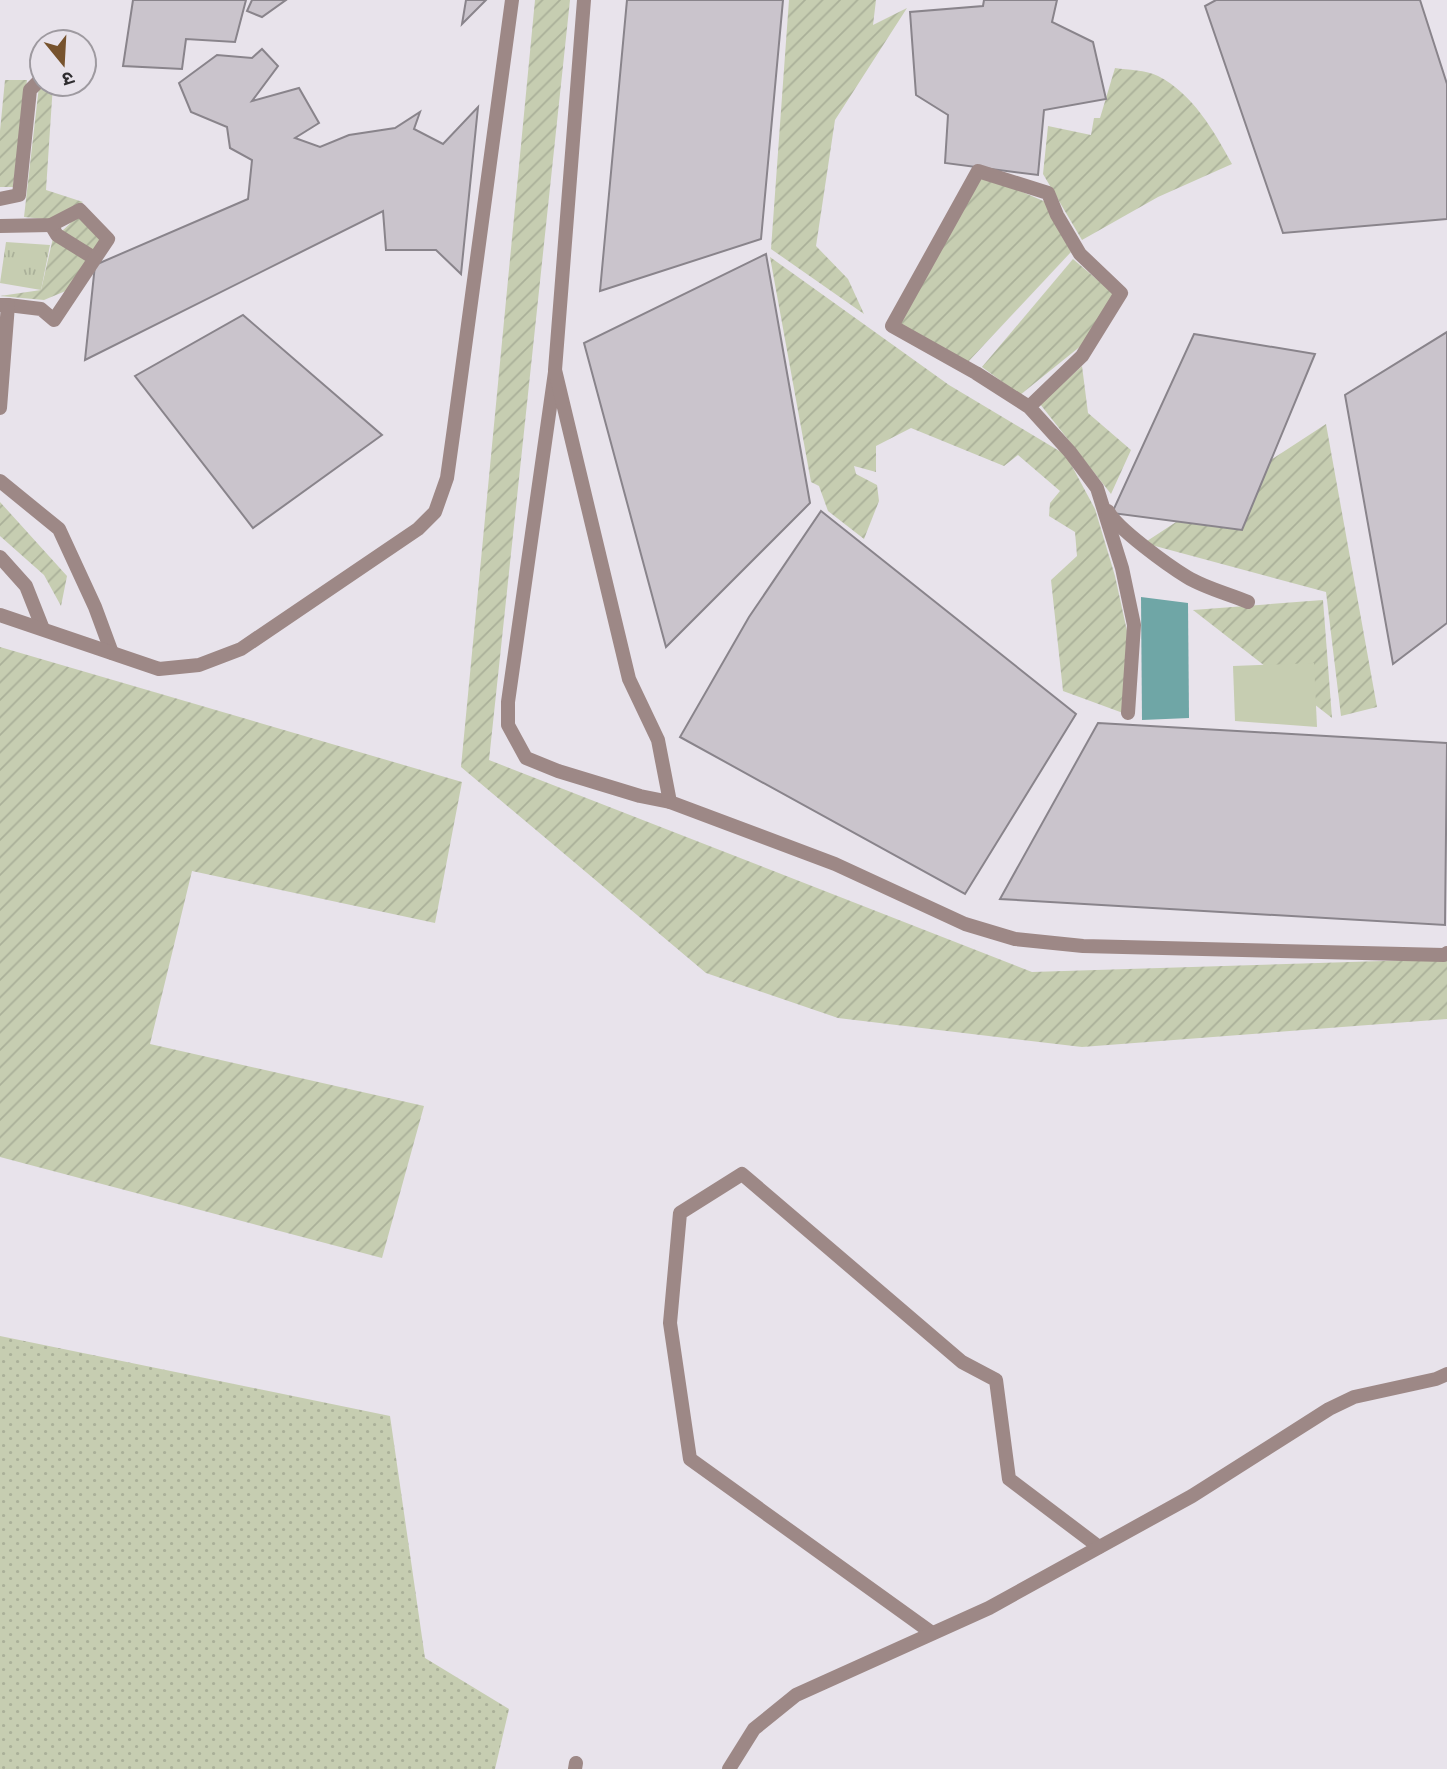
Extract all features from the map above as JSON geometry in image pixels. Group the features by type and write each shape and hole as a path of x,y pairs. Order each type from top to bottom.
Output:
{"street":[{"path":"0,615 159,669 199,665 241,649 418,529 435,512 447,478 512,0"},
{"path":"584,0 555,370 508,702 508,725 526,758 605,786 670,802 835,864 965,924 1015,939 1083,946 1447,953"},
{"path":"0,199 19,195 29,98"},
{"path":"1029,407 1082,356 1121,293 1080,254 1057,215 1048,193 978,171 892,326 976,373 1029,407 1070,452 1097,488 1111,518 1189,578 1248,602"},
{"path":"0,226 51,225 80,211 108,239 54,320 41,309 4,305 0,408"},
{"path":"51,225 57,235 94,258"},
{"path":"555,370 629,679 658,740 670,802"},
{"path":"0,481 59,529 94,607 111,653"},
{"path":"1097,488 1122,568 1134,625 1128,713"},
{"path":"0,557 26,586 43,629"},
{"path":"932,1633 775,1523 690,1459 670,1324 680,1213 742,1174 962,1362 996,1380 1009,1479 1100,1547"},
{"path":"729,1769 754,1729 796,1695 989,1608 1192,1496 1329,1409 1354,1397 1436,1379 1447,1374"}],"green space":[{"path":"535,0 570,0 489,760 1032,972 1447,959 1447,1019 1082,1047 838,1018 706,973 461,767"},
{"path":"789,0 876,0 873,25 907,8 835,120 816,246 848,279 864,314 771,249"},
{"path":"1115,68 1153,74 1182,93 1210,126 1232,164 1158,197 1082,240 1043,174 1048,126 1091,135 1094,118 1100,118"},
{"path":"5,80 27,80 13,187 0,187 0,131"},
{"path":"38,98 52,98 46,190 83,202 54,220 24,217"},
{"path":"983,175 1048,203 1071,252 967,363 897,327"},
{"path":"81,213 102,241 92,252 59,234"},
{"path":"53,238 89,259 68,290 44,300 0,296 41,290"},
{"path":"6,242 50,245 41,290 0,283"},
{"path":"770,257 949,385 1066,455 1095,509 1115,576 1127,631 1123,713 1063,691 1051,580 1077,556 1075,532 1049,516 1050,503 1060,491 1018,455 1004,466 911,428 876,446 876,472 854,466 856,474 877,485 879,501 864,539 828,511 819,486 811,482"},
{"path":"1073,259 1114,294 1082,345 1020,395 982,367"},
{"path":"1082,366 1088,413 1131,450 1111,494 1040,404"},
{"path":"1326,424 1377,707 1341,716 1326,592 1144,543"},
{"path":"0,502 67,576 61,606 44,575 0,536"},
{"path":"1323,600 1332,718 1193,610"},
{"path":"0,647 462,782 435,923 192,871 150,1044 424,1106 382,1258 0,1157"},
{"path":"1314,663 1317,727 1235,721 1233,666"},
{"path":"0,1336 390,1416 425,1658 509,1709 495,1769 0,1769"}],"water":[{"path":"1141,597 1188,603 1189,718 1142,720"}],"building":[{"path":"133,0 246,0 235,42 186,39 182,69 123,66"},
{"path":"252,0 286,0 262,17 247,11"},
{"path":"466,0 486,0 462,24"},
{"path":"627,0 783,0 761,239 600,291"},
{"path":"984,0 1057,0 1052,22 1093,42 1106,99 1044,110 1038,175 945,163 948,115 916,95 910,12 983,6"},
{"path":"1216,0 1420,0 1447,84 1447,219 1283,233 1205,6"},
{"path":"262,49 278,66 252,101 299,88 319,123 295,138 320,147 349,135 395,128 420,112 414,129 443,144 478,107 461,274 436,250 386,250 383,211 85,360 95,265 248,199 252,160 230,148 227,127 191,112 179,83 217,55 252,58"},
{"path":"766,254 810,503 666,647 584,343"},
{"path":"243,315 382,435 253,528 135,376"},
{"path":"1447,332 1447,623 1393,664 1345,395"},
{"path":"1194,334 1315,354 1242,530 1112,513"},
{"path":"821,511 1076,714 965,894 680,737 749,617"},
{"path":"1098,723 1447,743 1445,925 1000,899"}]}
